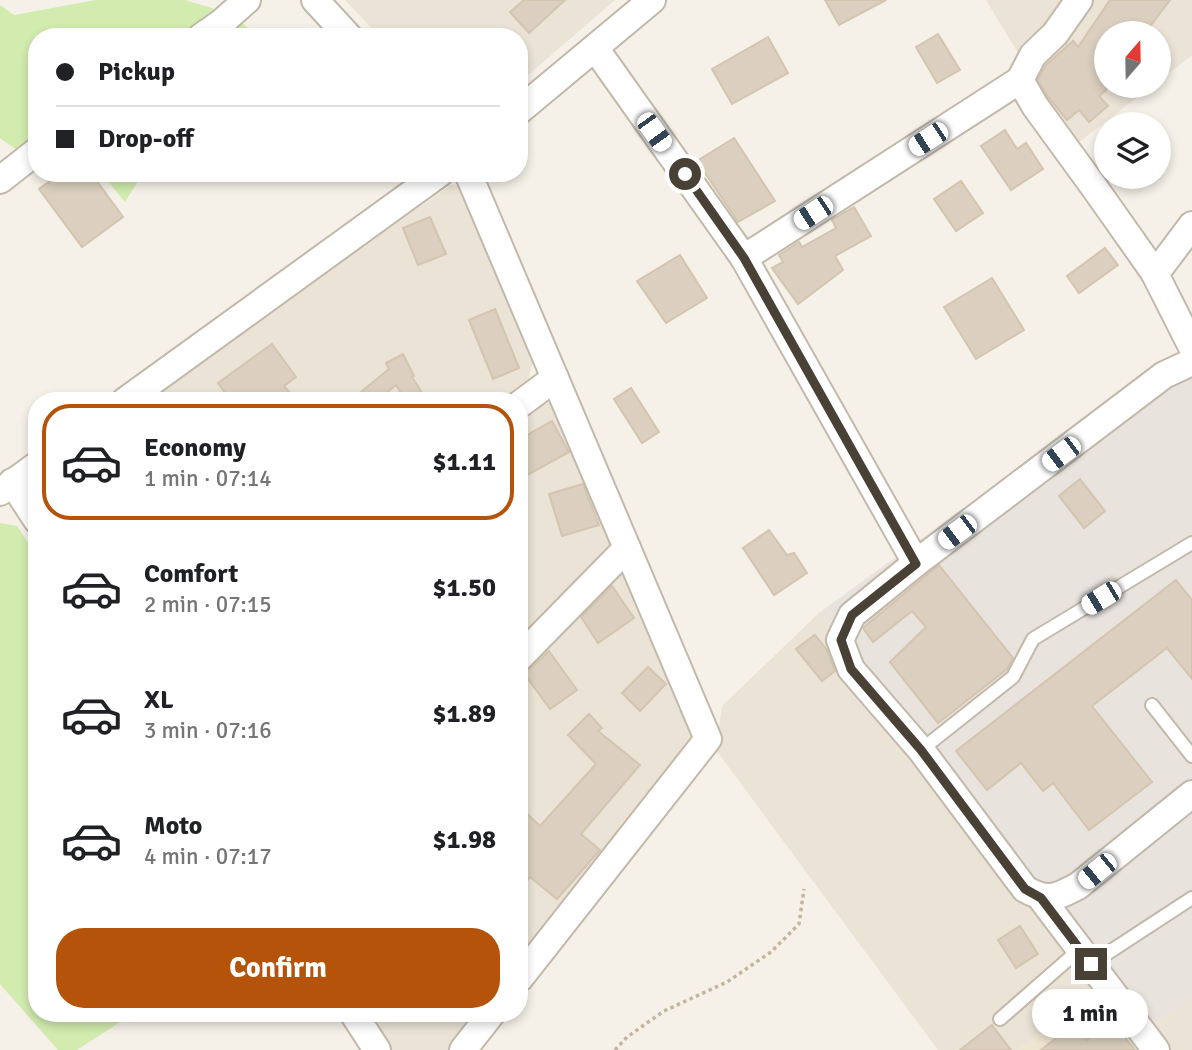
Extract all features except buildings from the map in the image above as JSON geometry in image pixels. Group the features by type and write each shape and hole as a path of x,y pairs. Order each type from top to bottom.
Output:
{"street":[{"path":"214,28 247,0"},
{"path":"315,0 341,28"},
{"path":"528,103 652,0"},
{"path":"744,258 1020,80 1033,54 1055,34 1079,0"},
{"path":"595,48 744,258 916,564"},
{"path":"1020,80 1035,106 1154,272 1192,347"},
{"path":"0,180 28,157"},
{"path":"137,392 428,182"},
{"path":"472,182 708,739 528,968"},
{"path":"1154,272 1192,225"},
{"path":"1156,1050 1041,898 1025,889 921,750 851,669 841,640 852,615 916,564 1164,376 1192,362"},
{"path":"528,398 555,378"},
{"path":"28,471 6,487 28,510"},
{"path":"528,648 627,548"},
{"path":"1041,898 1060,896 1078,886 1192,794"},
{"path":"359,1022 377,1050"},
{"path":"463,1050 485,1022"}],"lane":[{"path":"921,750 1013,677 1033,639 1192,543"},
{"path":"1152,705 1192,756"},
{"path":"1000,1019 1086,957 1192,898"}],"path":[{"path":"615,1050 627,1037 664,1011 727,982 771,952 799,924 804,889"}],"shaded area":[{"path":"345,0 615,0 528,75 528,28 371,28"},
{"path":"986,0 1192,0 1192,55 1171,72 1171,21 1094,21 1094,98 1136,98 1118,112 1094,112 1094,131 1074,146"},
{"path":"451,185 466,187 535,355 526,387 520,392 157,392"},
{"path":"1192,343 1192,998 1148,1029 1067,931 820,612"},
{"path":"542,400 556,406 613,545 528,635 528,410"},
{"path":"612,573 629,574 694,731 690,748 528,946 528,658"},
{"path":"820,612 1067,931 1107,978 1092,994 1017,1050 938,1050 716,750 722,706"},
{"path":"1092,994 1137,1050 1017,1050"},
{"path":"1192,998 1192,1050 1165,1050 1148,1029"},
{"path":"373,1022 468,1022 448,1050 392,1050"}],"green space":[{"path":"96,0 185,0 235,15 247,28 28,28 28,158 0,138 0,5 14,15"},
{"path":"108,182 137,182 125,202"},
{"path":"0,523 17,526 28,542 28,1016 0,984"},
{"path":"33,1022 120,1022 77,1050 58,1050"}],"route":[{"path":"685,174 744,258 916,564 852,615 841,640 851,669 921,750 1025,889 1041,898 1091,964"}]}
